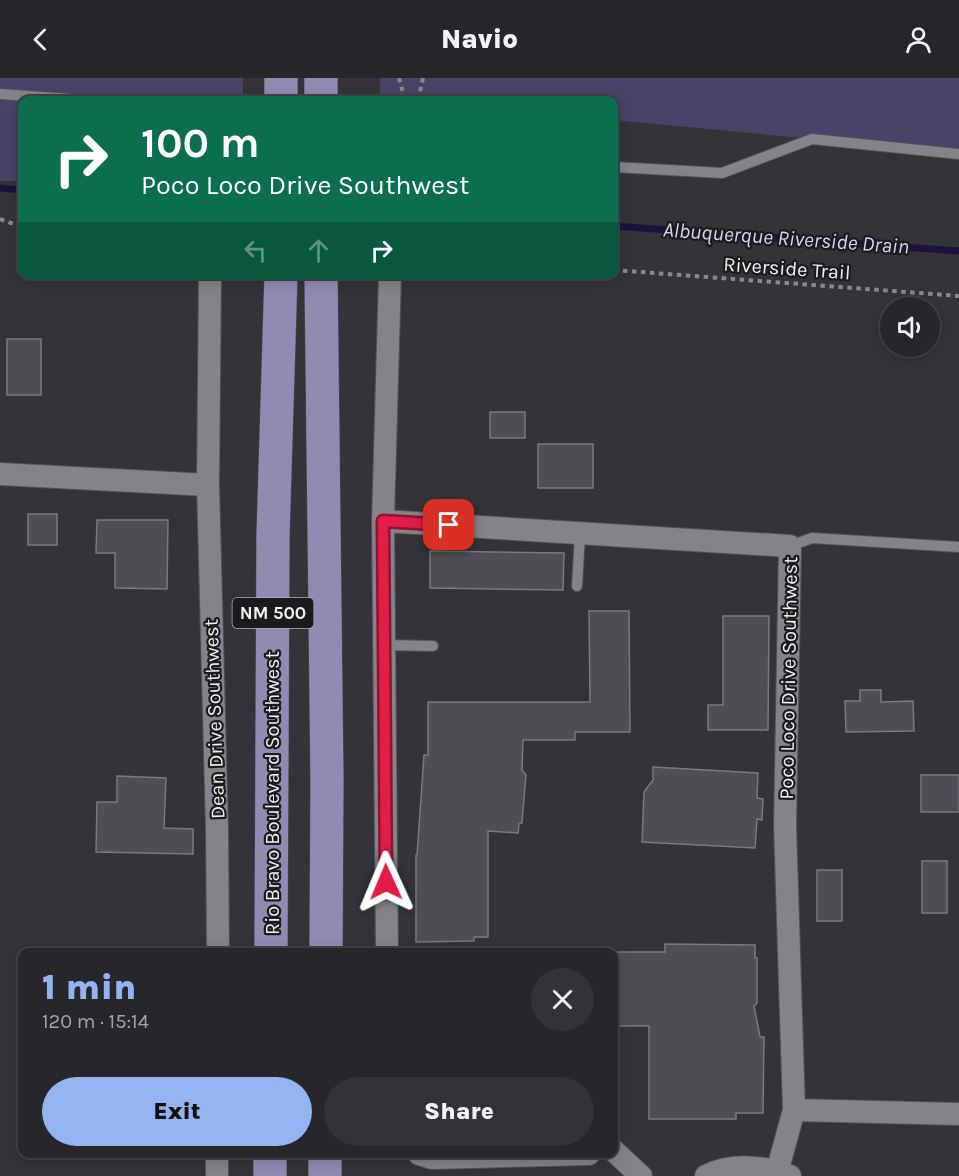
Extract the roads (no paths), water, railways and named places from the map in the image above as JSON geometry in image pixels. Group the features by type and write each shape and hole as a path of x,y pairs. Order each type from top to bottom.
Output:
{"main road":[{"path":"281,78 281,96"},
{"path":"321,78 321,96"},
{"name":"Rio Bravo Boulevard Southwest","path":"271,948 273,536 281,279"},
{"name":"NM 500","path":"321,279 327,781 326,948"},
{"path":"270,1158 270,1176"},
{"path":"325,1158 325,1176"}],"street":[{"name":"Dean Drive Southwest","path":"210,279 208,485 218,948"},
{"path":"387,948 383,521 390,279"},
{"path":"0,474 208,485"},
{"name":"Poco Loco Drive Southwest","path":"383,521 790,546 785,826 794,1110 784,1174"},
{"path":"794,1110 959,1114"},
{"path":"618,1155 641,1176"},
{"path":"217,1158 217,1176"},
{"path":"706,1176 741,1167 784,1174"}],"lane":[{"path":"0,94 28,96"},
{"path":"618,167 722,173 812,139 959,154"},
{"path":"577,586 580,534"},
{"path":"790,546 812,538 959,547"},
{"path":"384,645 433,645"}],"waterway":[{"name":"Albuquerque Riverside Drain","path":"0,188 18,190"},
{"name":"Albuquerque Riverside Drain","path":"618,226 959,251"}]}
